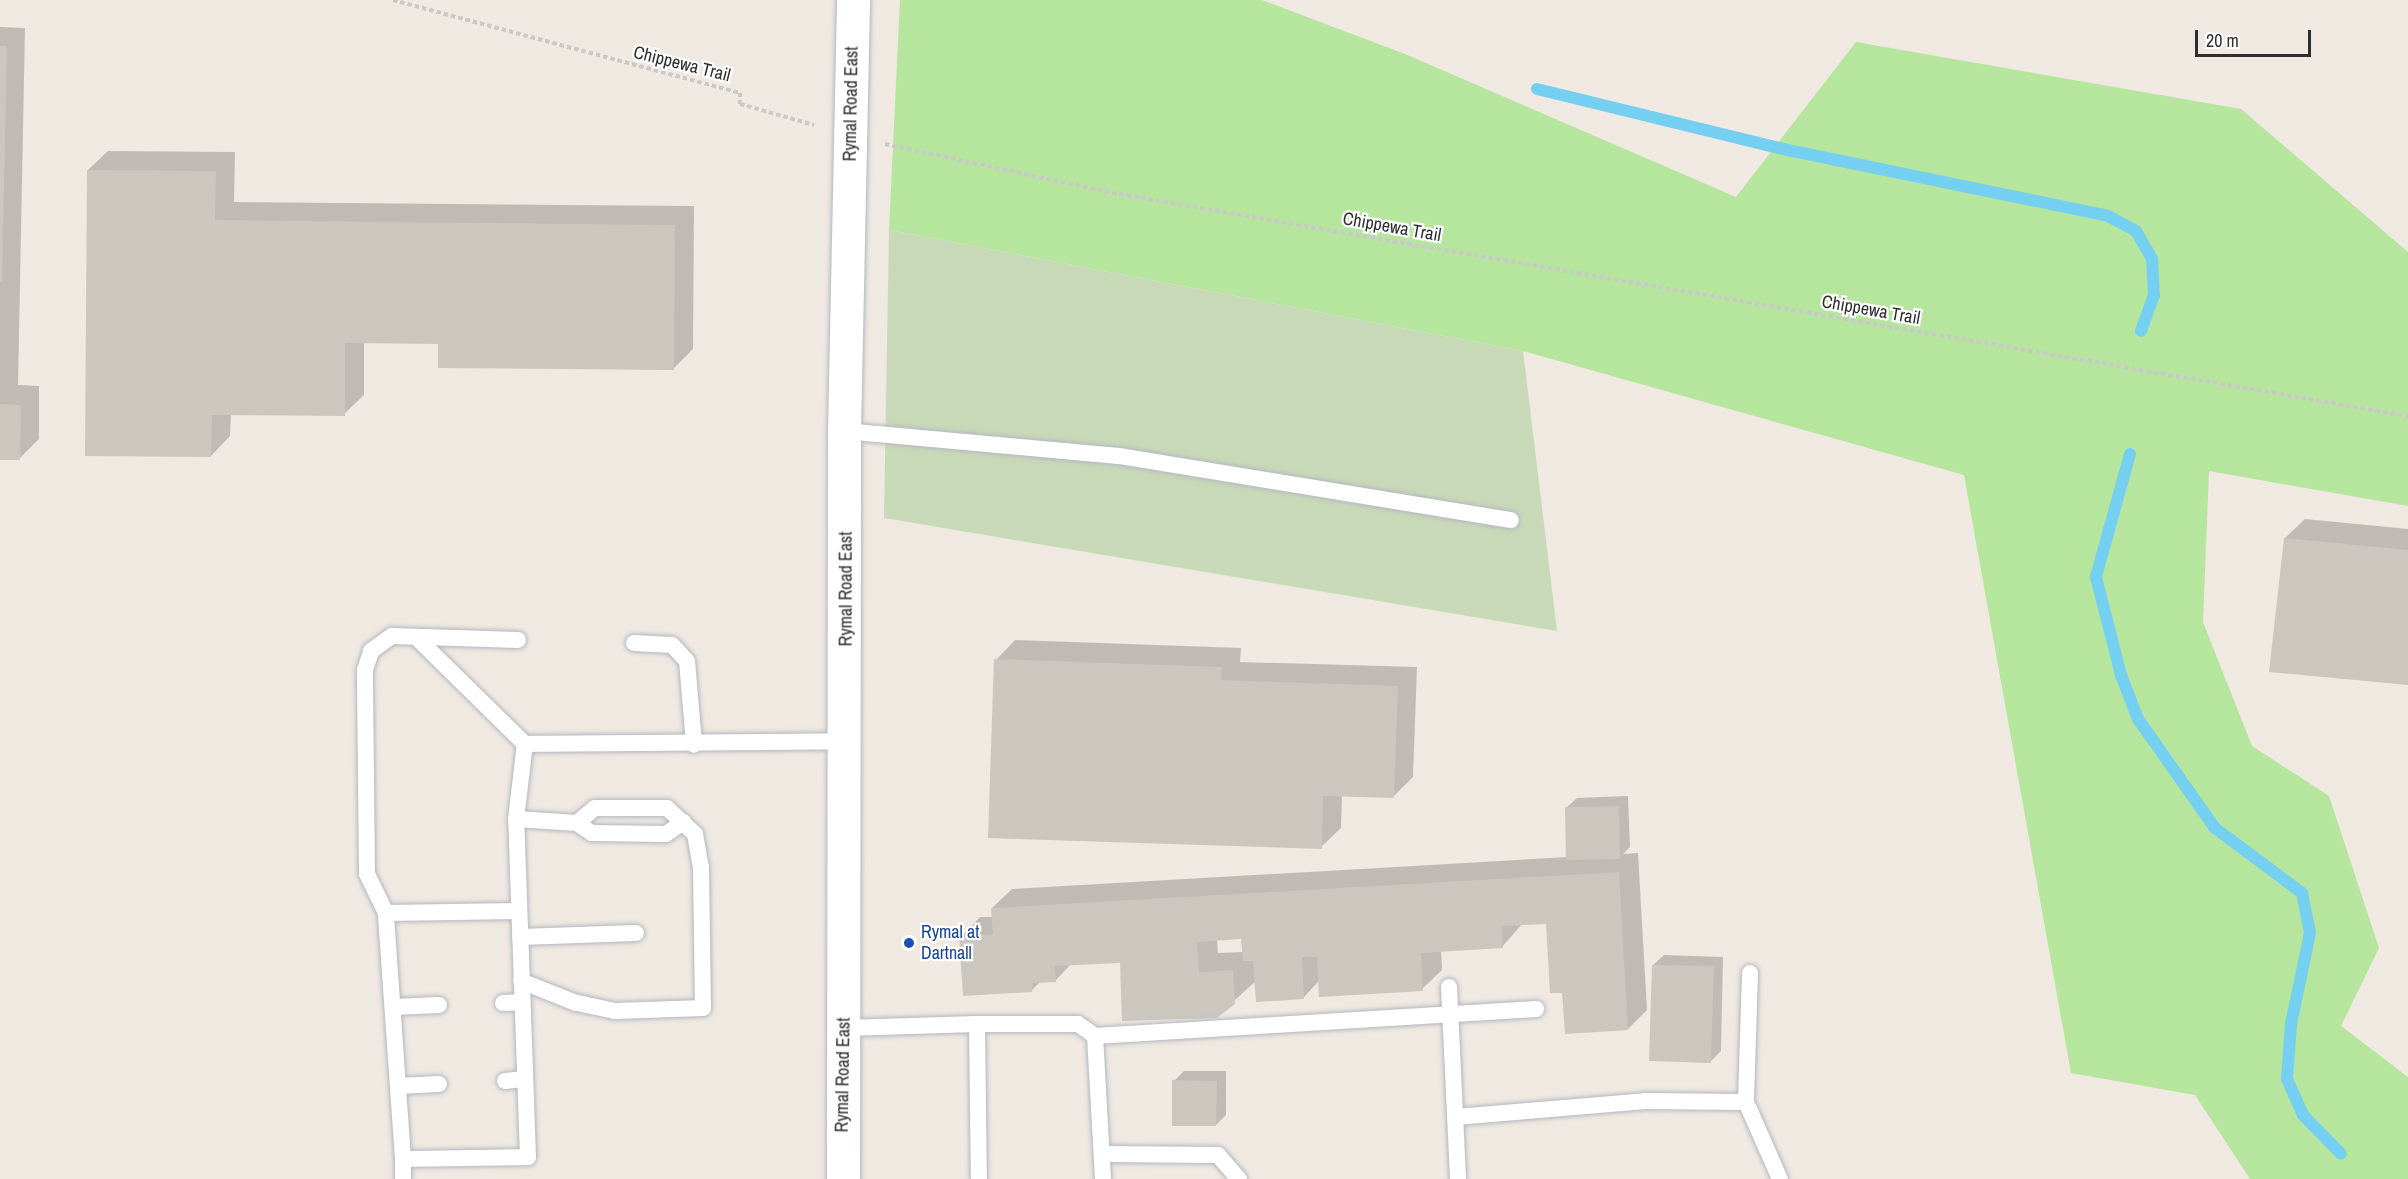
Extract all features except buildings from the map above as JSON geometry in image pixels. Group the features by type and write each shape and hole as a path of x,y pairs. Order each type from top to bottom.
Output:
{"main road":[{"name":"Rymal Road East","path":"843,1179 846,741 844,431 853,0"}],"lane":[{"path":"844,431 1119,456 1511,520"},
{"path":"403,1179 386,913 367,874 364,670 371,651 392,636 518,640"},
{"path":"417,638 525,744 694,745 846,741"},
{"path":"634,643 672,645 687,661 694,745"},
{"path":"403,1159 528,1157 516,819 525,744"},
{"path":"521,981 576,1003 615,1011 703,1008 701,867 695,834 666,808 594,808 577,823"},
{"path":"516,819 577,823 592,832 666,834 683,822"},
{"path":"386,913 519,911"},
{"path":"520,937 636,933"},
{"path":"1750,973 1746,1102 1780,1179"},
{"path":"1449,987 1457,1179"},
{"path":"503,1003 522,1002"},
{"path":"393,1007 439,1005"},
{"path":"844,1028 1078,1024 1095,1036 1451,1011 1536,1009"},
{"path":"977,1024 979,1179"},
{"path":"1095,1036 1103,1179"},
{"path":"505,1081 525,1079"},
{"path":"398,1086 439,1084"},
{"path":"1456,1117 1645,1101 1746,1102"},
{"path":"1102,1154 1218,1155 1239,1179"}],"path":[{"name":"Chippewa Trail","path":"393,0 740,93 740,104 850,136 1119,194 2408,416"}],"green space":[{"path":"900,0 1262,0 1405,54 1736,197 1856,42 2241,109 2408,252 2408,506 2209,471 2203,622 2252,746 2329,796 2379,948 2341,1026 2408,1077 2408,1179 2250,1179 2195,1095 2071,1073 1964,475 1523,351 889,230"},
{"path":"889,230 1523,351 1557,631 884,518"}],"waterway":[{"path":"1537,89 1783,149 2108,216 2136,231 2152,259 2154,295 2141,331"},
{"path":"2130,454 2096,577 2121,675 2138,719 2215,828 2302,893 2310,933 2291,1024 2287,1079 2303,1115 2341,1154"}],"place":[{"name":"Rymal at Dartnall","path":"909,943"}]}
